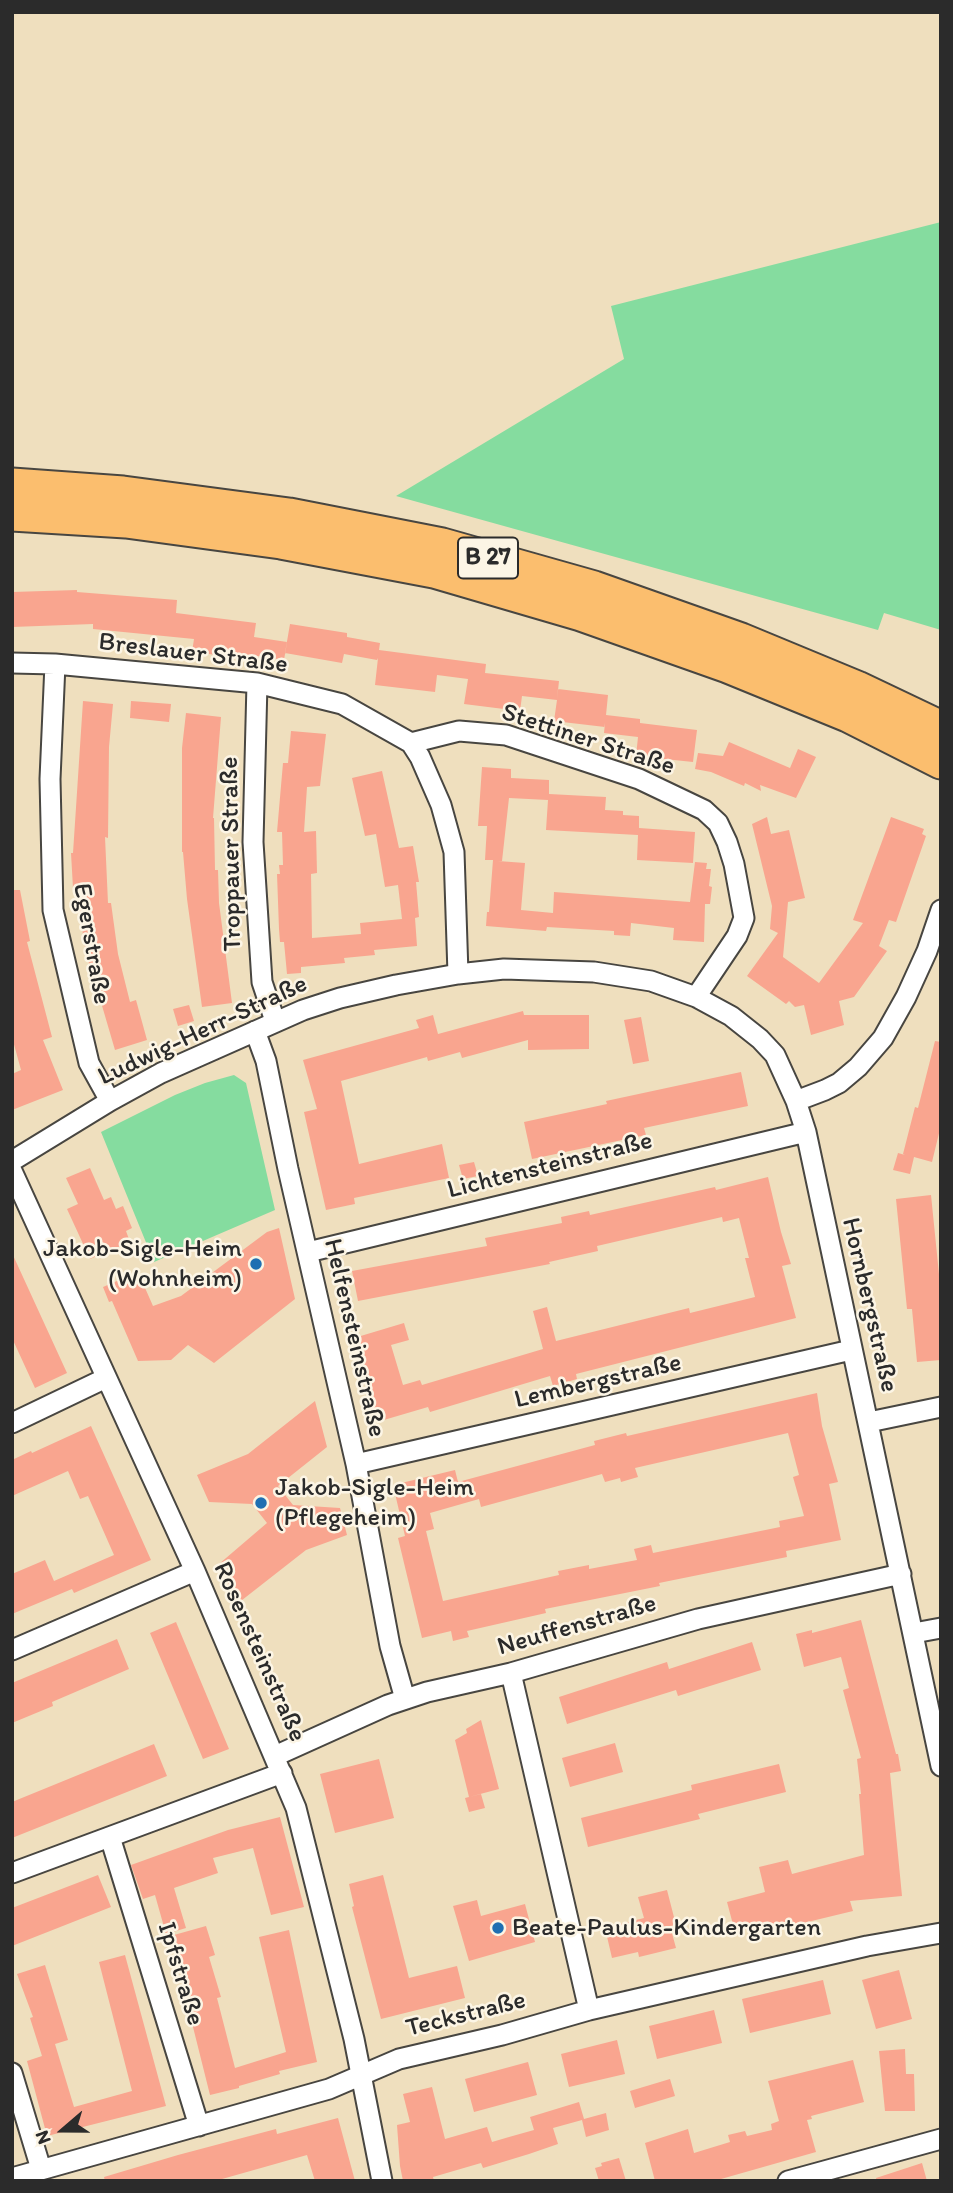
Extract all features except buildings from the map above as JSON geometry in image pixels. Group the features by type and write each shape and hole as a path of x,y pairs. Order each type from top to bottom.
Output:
{"highway":[{"name":"B 27","path":"12,485 123,493 289,515 442,545 594,588 741,640 857,688 938,743"},
{"name":"B 27","path":"12,514 152,524 281,542 434,571 581,614 728,666 848,715 938,743"}],"street":[{"name":"Breslauer Straße","path":"12,663 55,664 257,683 342,704 411,743"},
{"name":"Egerstraße","path":"55,664 50,779 53,909 89,1063 110,1101"},
{"name":"Troppauer Straße","path":"257,683 253,842 262,982 275,1021"},
{"name":"Stettiner Straße","path":"411,743 460,732 506,735 639,779 704,810 718,823 727,842 737,877 744,918 737,936 696,997"},
{"path":"411,743 441,805 454,852 458,974"},
{"path":"796,1101 839,1083 858,1067 883,1038 927,951 941,910"},
{"name":"Ludwig-Herr-Straße","path":"12,1161 161,1073 275,1021 340,998 458,974 504,969 594,972 651,981 696,997 731,1016 760,1039 775,1055 796,1101"},
{"name":"Helfensteinstraße","path":"255,1031 264,1053 356,1464 390,1646 405,1699"},
{"name":"Hornbergstraße","path":"796,1101 806,1132 941,1766"},
{"name":"Lichtensteinstraße","path":"308,1252 806,1132"},
{"name":"Rosensteinstraße","path":"12,1171 195,1571 296,1808 354,2039 382,2181"},
{"name":"Lembergstraße","path":"356,1464 851,1350"},
{"path":"12,1423 106,1378"},
{"path":"869,1422 941,1407"},
{"path":"12,1650 195,1571"},
{"name":"Neuffenstraße","path":"12,1872 110,1837 279,1764 405,1699 511,1673 698,1619 901,1574"},
{"path":"914,1633 941,1628"},
{"path":"511,1673 589,2010"},
{"name":"Ipfstraße","path":"110,1837 199,2126"},
{"name":"Teckstraße","path":"12,2178 329,2089 399,2059 502,2035 589,2010 867,1946 941,1933"},
{"path":"12,2073 41,2169"},
{"path":"788,2181 941,2139"}],"green space":[{"path":"941,222 941,630 884,613 878,630 396,496 624,359 611,306"},
{"path":"234,1075 246,1083 275,1210 154,1262 101,1132 175,1095"}],"place":[{"name":"Jakob-Sigle-Heim (Wohnheim)","path":"256,1264"},
{"name":"Jakob-Sigle-Heim (Pflegeheim)","path":"261,1503"},
{"name":"Beate-Paulus-Kindergarten","path":"498,1928"}]}
